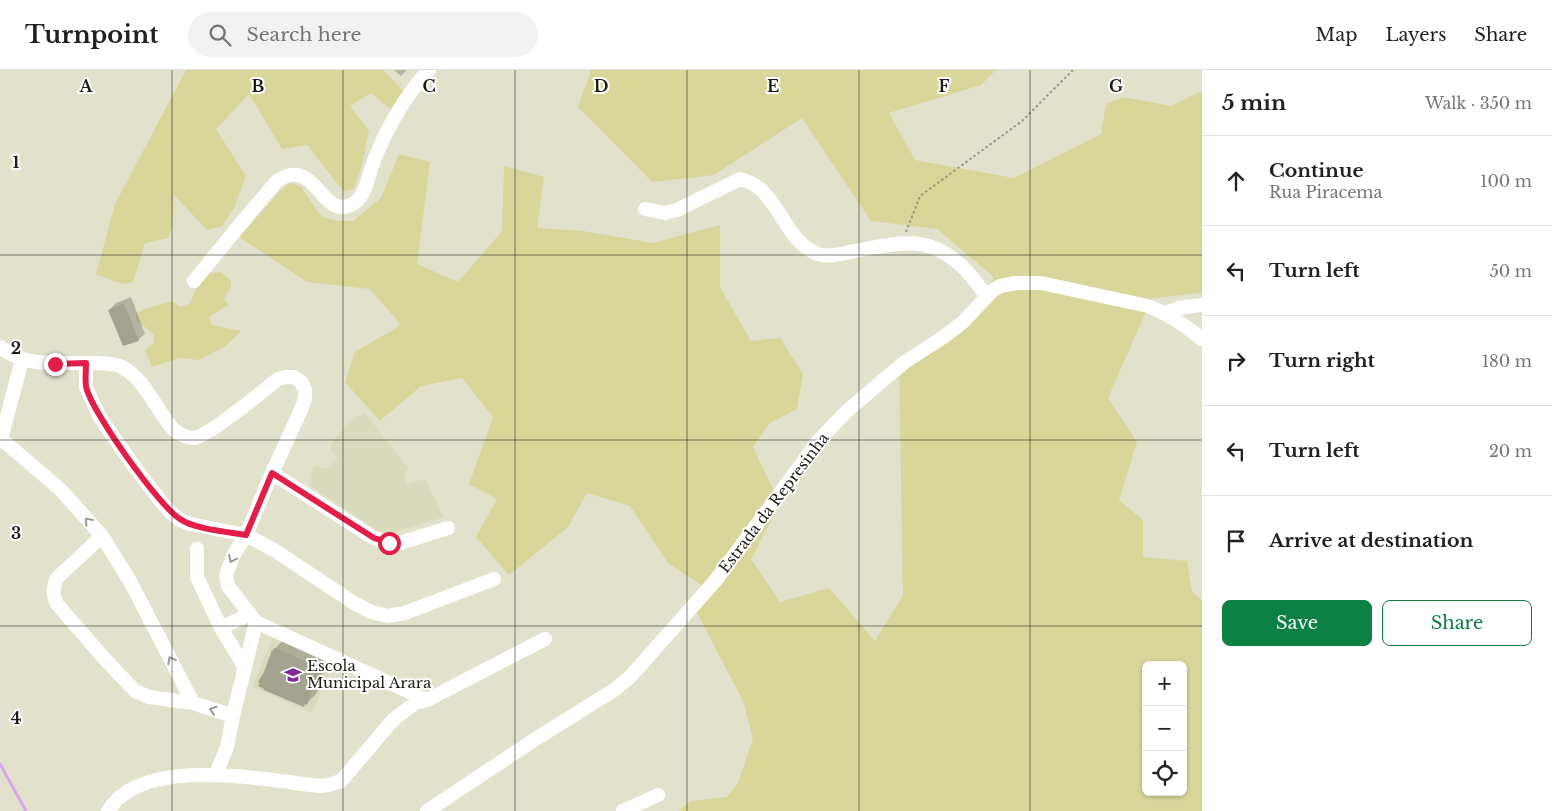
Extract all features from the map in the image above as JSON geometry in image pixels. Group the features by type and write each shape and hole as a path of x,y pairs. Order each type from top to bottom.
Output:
{"street":[{"path":"194,281 277,181 283,177 296,175 308,178 331,203 338,207 344,208 357,202 363,193 372,167 395,117 422,77 429,70"},
{"path":"645,209 665,213 676,210 740,180 748,181 765,193 796,237 817,254 824,256 902,244 916,243 926,245 948,255 959,263 987,297"},
{"name":"Estrada da Represinha","path":"427,811 537,738 614,690 630,677 716,580 819,440 846,412 882,381 905,362 963,322 1000,286 1016,283 1041,283 1148,306 1166,313 1202,339"},
{"path":"1166,313 1179,308 1202,306"},
{"path":"0,347 22,360 36,363 109,364 122,367 142,384 174,430 192,438 208,432 278,379 294,377 301,382 305,390 305,399 246,535 233,556 226,575 228,586 253,618 427,700"},
{"path":"22,360 0,438 60,489 102,536 131,583 193,703"},
{"path":"86,363 86,386 100,416 136,469 169,511 180,520 190,524 246,535 274,550 354,603 371,612 386,616 405,614 494,579"},
{"path":"272,473 374,538 389,543 400,542 448,528"},
{"path":"102,536 57,578 53,587 53,595 57,604 135,691 149,698 193,703 233,716"},
{"path":"197,549 197,577 221,628 244,668"},
{"path":"221,628 253,618"},
{"path":"216,774 227,748 253,618"},
{"path":"108,811 125,793 142,784 179,776 216,774 320,786 335,784 346,777 393,720 415,702 427,700 545,639"},
{"path":"623,811 658,795"}],"path":[{"path":"902,244 920,196 1022,122 1073,70"}],"shaded area":[{"path":"186,70 383,70 404,92 390,109 371,93 350,106 369,131 361,169 354,188 344,192 307,145 282,149 249,94 216,129 246,176 234,208 222,226 207,230 174,195 172,227 168,238 145,243 133,282 122,284 96,274 115,204"},
{"path":"591,70 996,70 981,85 889,113 915,160 1014,178 1101,134 1106,104 1123,97 1171,106 1202,91 1202,293 1152,298 1108,398 1137,442 1119,500 1143,520 1143,557 1187,561 1192,592 1202,600 1202,811 679,811 691,801 727,797 738,783 753,739 743,701 696,611 712,592 668,563 630,506 587,493 568,527 509,575 476,537 497,499 469,484 493,417 462,378 421,386 380,421 345,382 355,352 401,325 370,289 307,282 239,237 280,191 290,183 301,187 321,216 337,221 353,221 381,198 399,154 430,162 417,264 458,282 502,231 504,166 544,177 537,228 583,231 653,243 720,225 720,287 751,341 780,338 803,374 797,409 770,423 753,447 780,504 751,559 780,602 829,588 875,641 903,595 899,365 972,315 994,277 937,229 871,221 802,118 714,175 652,182 578,107"},
{"path":"221,272 231,281 231,286 224,299 229,305 209,317 212,325 241,331 226,346 199,360 179,358 152,367 145,350 153,344 154,334 136,320 136,313 172,301 181,307 190,303 197,287 209,274"},
{"path":"365,413 408,468 404,478 407,484 425,479 444,517 392,533 380,532 309,485 313,468 317,466 326,469 338,458 331,451 331,445 336,437 355,418"},
{"name":"Escola Municipal Arara","path":"273,638 333,663 312,713 252,687"}],"building":[{"path":"124,303 139,341 123,346 108,310"},
{"name":"Escola Municipal Arara","path":"274,648 319,667 318,670 320,670 311,695 307,705 305,704 304,707 258,686 260,683 258,682"}],"waterway":[{"path":"0,764 26,811"}],"place":[{"name":"Escola Municipal Arara","path":"293,675"}],"route":[{"path":"55,364 86,363 86,386 100,416 159,499 180,520 190,524 246,535 272,473 374,538 389,543"}]}
